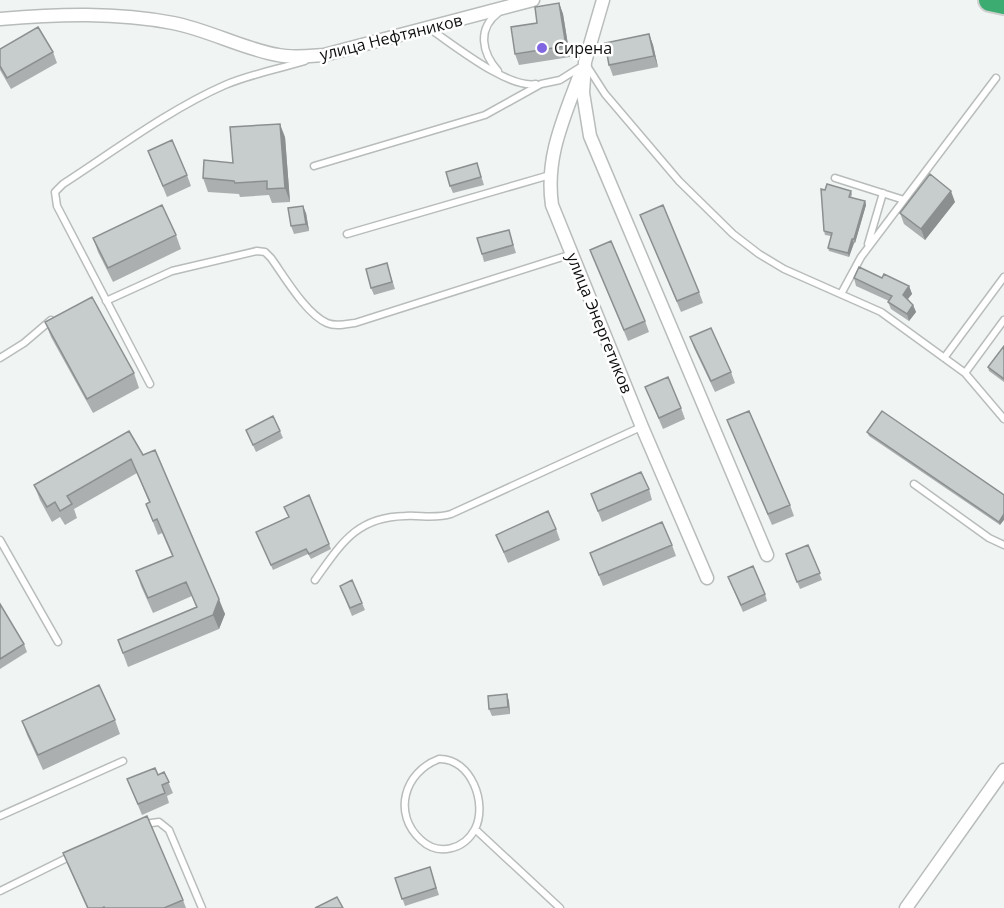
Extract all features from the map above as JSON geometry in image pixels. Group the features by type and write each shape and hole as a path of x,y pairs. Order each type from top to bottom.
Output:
{"highway":[{"path":"990,0 1004,3"}],"street":[{"name":"улица Нефтяников","path":"0,19 78,14 134,17 195,28 279,55 324,56 533,0"},
{"path":"603,0 585,62 583,93 590,135 768,555"},
{"name":"улица Энергетиков","path":"585,62 552,157 550,175 552,205 707,578"},
{"path":"906,908 1004,770"}],"lane":[{"path":"502,76 488,56 483,39 489,21 506,9"},
{"path":"430,28 502,76 521,84 541,84"},
{"path":"150,384 57,206 55,198 58,188 169,116 206,95 241,79 324,56"},
{"path":"314,166 485,115 541,84 569,76 585,62 605,94 678,181 719,223 770,261 881,312 965,373 1004,419"},
{"path":"841,294 866,250 996,78"},
{"path":"347,234 550,175"},
{"path":"835,178 904,200"},
{"path":"866,250 884,193"},
{"path":"106,301 172,271 257,251 265,252 316,316 327,323 340,325 355,323 572,254"},
{"path":"944,358 1004,277"},
{"path":"92,298 102,293"},
{"path":"0,358 62,314"},
{"path":"965,373 1004,320"},
{"path":"315,580 341,543 360,528 395,516 438,518 451,514 642,426"},
{"path":"914,484 989,538 1004,545"},
{"path":"0,540 58,642"},
{"path":"449,759 458,763 468,773 478,797 475,829 464,842 448,850 431,847 415,832 404,810 404,800 414,780 430,763 449,759"},
{"path":"0,816 123,761"},
{"path":"135,828 153,821 159,822 169,830 202,908"},
{"path":"475,829 561,908"},
{"path":"0,891 81,852"}],"building":[{"name":"Сирена","path":"559,3 566,46 515,54 511,27 537,23 535,7"},
{"path":"38,27 53,52 7,78 0,66 0,49"},
{"path":"649,34 654,56 609,65 605,43"},
{"path":"280,124 285,188 267,189 267,181 235,183 234,181 203,178 204,160 233,163 230,127"},
{"path":"172,140 187,175 163,186 148,151"},
{"path":"477,163 481,177 450,186 446,172"},
{"path":"930,174 951,191 921,229 900,213"},
{"path":"827,184 851,191 849,197 865,201 848,253 828,248 832,233 824,231 821,189 825,190"},
{"path":"162,205 176,235 108,268 93,238"},
{"path":"663,205 699,292 677,301 640,215"},
{"path":"303,206 306,224 291,226 288,208"},
{"path":"509,230 513,245 482,254 477,238"},
{"path":"611,241 645,321 624,330 590,250"},
{"path":"387,263 392,282 371,288 366,269"},
{"path":"859,267 882,278 884,274 909,286 903,295 913,305 907,314 888,302 892,296 854,278"},
{"path":"92,297 134,373 87,399 45,322"},
{"path":"711,328 731,372 711,381 690,337"},
{"path":"1004,346 1004,379 988,367"},
{"path":"668,377 681,408 659,418 645,387"},
{"path":"749,411 790,505 768,514 727,420"},
{"path":"882,411 1004,495 1004,514 999,522 867,432"},
{"path":"273,416 280,431 253,445 246,430"},
{"path":"129,431 143,455 155,450 219,599 213,615 123,653 118,640 197,607 186,582 148,598 136,571 173,556 157,519 153,521 146,504 150,502 131,459 67,496 72,504 60,511 55,502 47,507 34,485"},
{"path":"641,472 649,489 598,511 591,494"},
{"path":"309,495 329,544 309,554 306,549 271,565 256,532 289,517 284,507"},
{"path":"548,511 556,529 504,552 496,535"},
{"path":"662,522 672,545 599,575 590,553"},
{"path":"808,545 820,573 797,582 786,554"},
{"path":"753,566 765,594 741,605 728,577"},
{"path":"352,580 362,603 350,608 340,586"},
{"path":"0,604 24,644 0,659"},
{"path":"99,685 115,720 38,755 22,721"},
{"path":"507,694 508,707 489,709 488,696"},
{"path":"155,768 158,775 164,772 169,782 162,785 165,793 138,804 127,779"},
{"path":"147,816 183,900 164,908 88,908 63,853"},
{"path":"430,867 436,888 402,899 395,878"},
{"path":"337,897 343,908 315,908"}],"place":[{"name":"Сирена","path":"542,48"}]}
